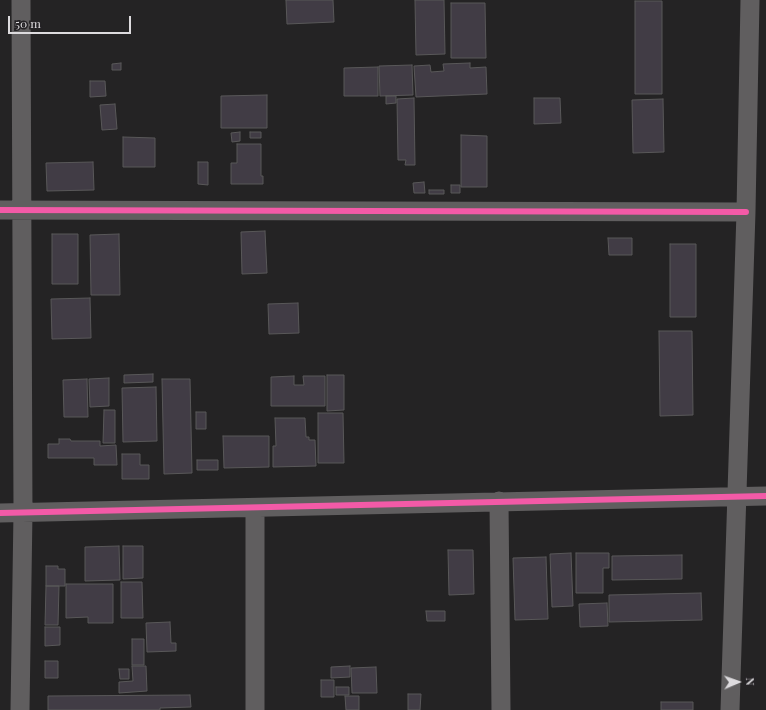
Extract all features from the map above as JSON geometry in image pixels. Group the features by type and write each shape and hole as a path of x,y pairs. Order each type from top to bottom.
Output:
{"street":[{"path":"20,710 23,512 22,0"},
{"path":"730,710 746,212 750,0"},
{"path":"0,210 746,212"},
{"path":"0,513 766,496"},
{"path":"499,501 501,710"},
{"path":"255,508 255,710"}],"building":[{"path":"286,0 333,0 334,22 287,24"},
{"path":"415,0 444,0 445,54 416,55"},
{"path":"635,1 662,1 662,94 635,94"},
{"path":"451,3 485,3 486,58 451,58"},
{"path":"121,63 121,70 112,70 112,64"},
{"path":"470,63 470,68 486,67 487,94 416,97 414,66 430,65 431,72 444,71 443,64"},
{"path":"412,65 413,95 380,96 379,66"},
{"path":"378,67 378,96 344,96 344,68"},
{"path":"90,81 105,81 106,96 90,97"},
{"path":"267,95 267,128 221,128 221,96"},
{"path":"386,96 396,96 396,103 386,104"},
{"path":"414,98 415,165 405,165 406,160 398,160 397,99"},
{"path":"534,98 560,98 561,123 534,124"},
{"path":"663,99 664,152 633,153 632,100"},
{"path":"115,104 117,129 102,130 100,105"},
{"path":"240,132 240,141 232,142 231,133"},
{"path":"250,132 261,132 261,138 250,138"},
{"path":"461,135 487,136 487,187 461,187"},
{"path":"123,137 155,138 155,167 123,167"},
{"path":"237,144 261,144 261,176 263,176 263,184 231,184 231,163 237,163"},
{"path":"93,162 94,190 47,191 46,163"},
{"path":"198,162 208,162 208,185 198,184"},
{"path":"424,182 425,193 414,193 413,183"},
{"path":"451,185 460,185 460,193 451,193"},
{"path":"429,190 444,190 444,194 429,194"},
{"path":"265,231 267,273 242,274 241,232"},
{"path":"52,234 78,234 78,284 52,284"},
{"path":"119,234 120,295 91,295 90,235"},
{"path":"608,238 632,238 632,255 609,255"},
{"path":"670,244 696,244 696,317 670,317"},
{"path":"90,298 91,338 52,339 51,299"},
{"path":"298,303 299,333 269,334 268,304"},
{"path":"659,331 692,331 693,415 660,416"},
{"path":"153,374 153,382 124,383 124,375"},
{"path":"327,375 344,375 344,410 327,411"},
{"path":"294,376 294,385 304,385 303,376 325,376 325,406 271,406 271,377"},
{"path":"109,378 109,406 90,407 89,379"},
{"path":"87,379 88,417 64,417 63,380"},
{"path":"162,379 190,379 192,473 164,474"},
{"path":"156,387 157,441 123,442 122,388"},
{"path":"104,410 115,410 115,443 103,443"},
{"path":"196,412 206,412 206,429 196,429"},
{"path":"318,413 343,413 344,463 318,463"},
{"path":"275,418 305,418 306,437 309,437 309,440 315,440 316,466 273,467 273,446 276,446"},
{"path":"223,436 269,436 269,467 224,468"},
{"path":"59,439 70,439 71,441 100,441 100,446 116,445 117,465 94,465 94,458 48,458 48,444 59,444"},
{"path":"122,454 140,454 140,465 149,465 149,479 122,479"},
{"path":"197,460 218,460 218,470 197,470"},
{"path":"119,546 120,580 85,581 85,547"},
{"path":"123,546 143,546 143,578 123,579"},
{"path":"448,550 473,550 474,594 449,595"},
{"path":"571,553 573,606 552,607 550,554"},
{"path":"576,553 609,553 609,568 603,568 603,593 576,593"},
{"path":"682,555 682,579 612,580 612,556"},
{"path":"546,557 548,619 515,620 513,558"},
{"path":"46,566 58,566 58,569 65,569 65,586 46,586"},
{"path":"121,582 142,582 143,618 121,618"},
{"path":"66,584 113,584 113,623 88,623 88,617 66,618"},
{"path":"46,586 59,586 58,625 45,625"},
{"path":"701,593 702,620 609,622 609,595"},
{"path":"607,603 608,626 580,627 579,604"},
{"path":"426,611 445,611 445,621 427,621"},
{"path":"170,622 171,643 176,643 176,651 147,652 146,623"},
{"path":"45,627 60,627 60,645 45,646"},
{"path":"132,639 144,639 144,665 132,665"},
{"path":"45,661 58,661 58,678 45,678"},
{"path":"132,666 146,666 147,691 119,693 119,682 133,681"},
{"path":"350,666 350,677 331,678 331,667"},
{"path":"376,667 377,693 352,693 351,668"},
{"path":"119,669 129,669 129,679 120,679"},
{"path":"321,680 334,680 334,697 321,697"},
{"path":"336,687 349,687 349,695 336,695"},
{"path":"408,694 421,694 420,710 408,710"},
{"path":"190,695 191,707 160,708 160,710 48,710 48,696"},
{"path":"345,696 359,696 359,710 346,710"},
{"path":"661,702 693,702 693,710 661,710"}],"cycle path":[{"path":"0,210 746,212"},
{"path":"0,513 766,496"}]}
